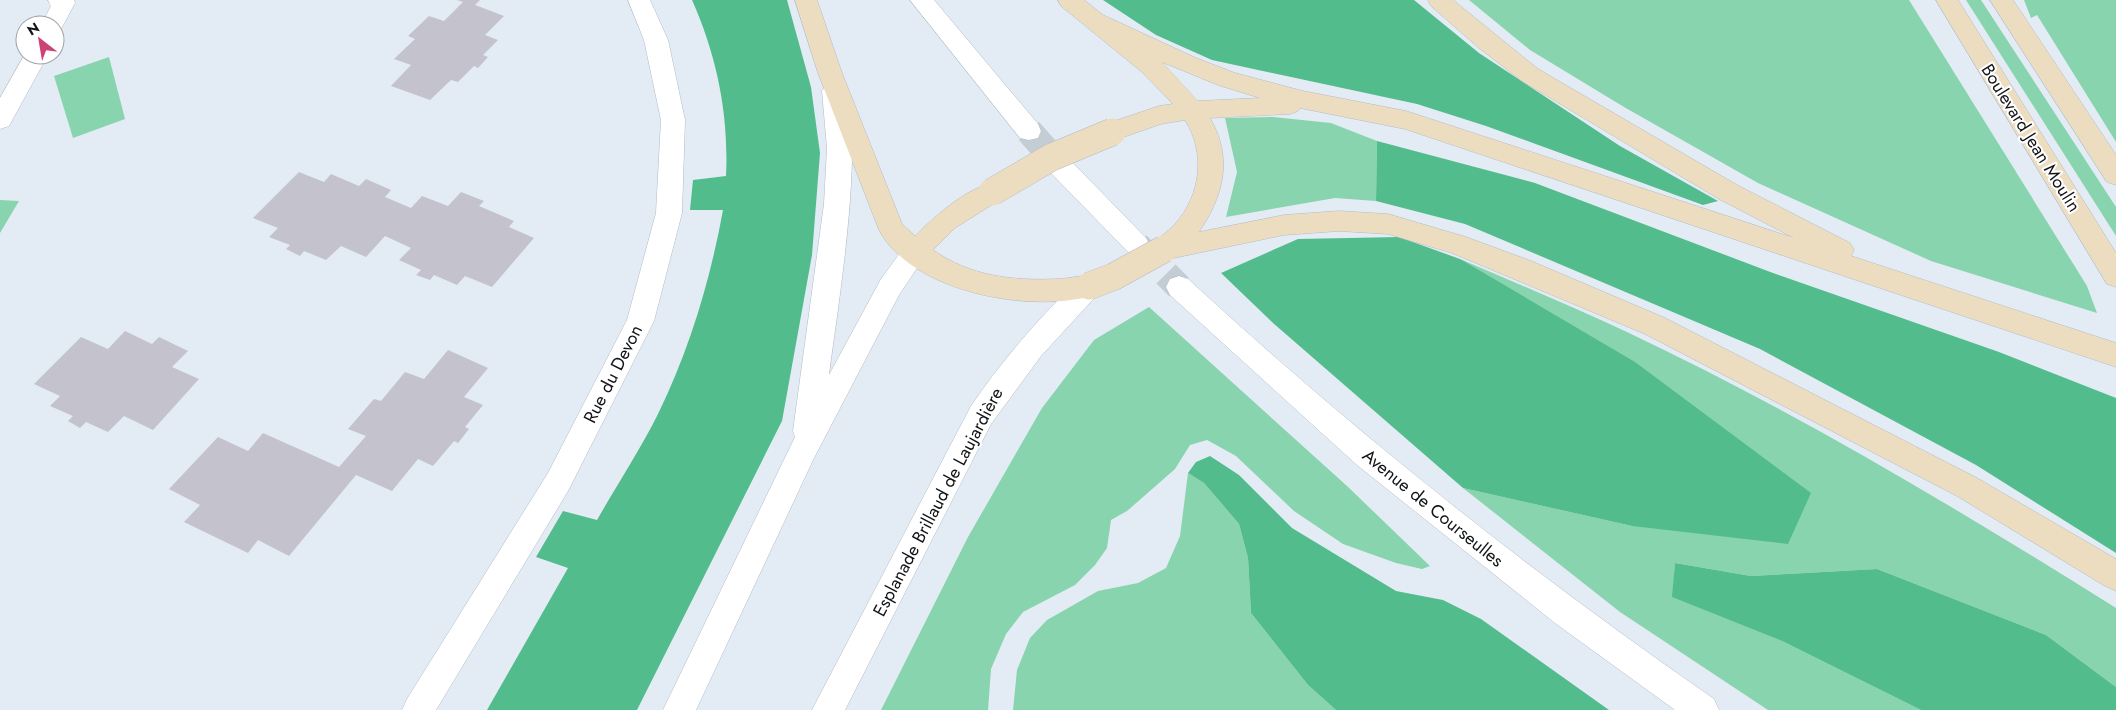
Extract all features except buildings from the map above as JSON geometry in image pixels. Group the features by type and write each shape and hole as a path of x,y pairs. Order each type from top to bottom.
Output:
{"main road":[{"path":"806,0 816,25 830,73 892,230 914,253 951,274 994,289 1018,292 1078,293 1176,245 1284,225 1339,221 1388,224 1457,244 1655,326 1966,487 2116,576"},
{"path":"1069,0 1148,65 1191,110 1203,126 1211,149 1212,172 1202,206 1176,245"},
{"path":"1439,0 1486,42 1530,75 1728,192 1918,289"},
{"name":"Boulevard Jean Moulin","path":"1947,0 2116,276"},
{"path":"2002,0 2116,175"},
{"path":"1094,20 1202,70 1244,84 1328,105 1406,120 2116,355"},
{"path":"914,253 946,221 1052,157 1159,115 1219,107 1328,105"}],"street":[{"path":"57,15 64,3 59,0"},
{"name":"Rue du Devon","path":"418,710 558,482 640,321 669,213 673,120 656,40 639,0"},
{"path":"922,0 1029,131"},
{"path":"0,120 30,65"},
{"path":"804,449 828,277 840,149 838,113 830,73"},
{"path":"1060,166 1137,245"},
{"path":"679,710 804,449 890,287 914,253"},
{"name":"Avenue de Courseulles","path":"1179,287 1249,353 1388,474 1635,664 1703,710"},
{"name":"Esplanade Brillaud de Laujardière","path":"828,710 981,415 1007,375 1078,293"}],"green space":[{"path":"692,0 787,0 811,87 820,153 812,255 782,421 637,710 487,710 568,568 536,557 563,511 597,520 658,414 680,364 698,314 712,263 723,210 690,210 693,180 726,176 726,153 720,86 701,21"},
{"path":"1103,0 1414,0 1479,53 1620,146 1718,201 1703,205 1486,126 1417,104 1212,60 1156,35"},
{"path":"1469,0 1909,0 2087,286 2097,313 1931,261 1758,183 1624,107 1530,50"},
{"path":"1966,0 1981,0 2116,207 2116,236"},
{"path":"2024,0 2116,0 2116,142 2037,15 2031,18"},
{"path":"109,57 125,119 73,138 54,76"},
{"path":"1273,117 1331,123 1377,141 1376,201 1335,198 1226,217 1237,172 1225,118"},
{"path":"1377,141 1535,183 1773,273 1999,352 2116,398 2116,553 1976,465 1760,349 1465,224 1376,201"},
{"path":"0,200 19,201 0,233"},
{"path":"1399,237 1460,259 1635,362 1811,493 1788,544 1632,526 1463,488 1273,323 1221,273 1298,239"},
{"path":"1460,259 1608,323 1754,396 1877,463 2116,608 2116,687 2046,635 1877,569 1751,576 1675,563 1673,597 1782,641 1921,710 1768,710 1620,612 1463,488 1632,526"},
{"path":"1149,307 1347,486 1430,566 1422,569 1396,563 1343,544 1294,511 1236,456 1207,440 1190,445 1175,469 1127,511 1111,520 1107,548 1095,565 1075,585 1023,612 1006,634 991,669 988,710 881,710 968,537 1042,408 1094,340"},
{"path":"1210,456 1239,475 1292,528 1396,591 1443,600 1481,619 1609,710 1336,710 1308,685 1251,613 1248,558 1239,524 1204,483 1188,473 1196,462"},
{"path":"1188,473 1204,483 1239,524 1248,558 1251,613 1308,685 1336,710 1013,710 1017,670 1030,638 1047,620 1098,591 1138,583 1166,568 1180,536"},
{"path":"1675,563 1751,576 1877,569 2046,635 2116,687 2116,710 1921,710 1782,641 1672,597"}],"tunnel":[{"path":"1029,131 1060,166"},
{"path":"1137,245 1179,287"}]}
